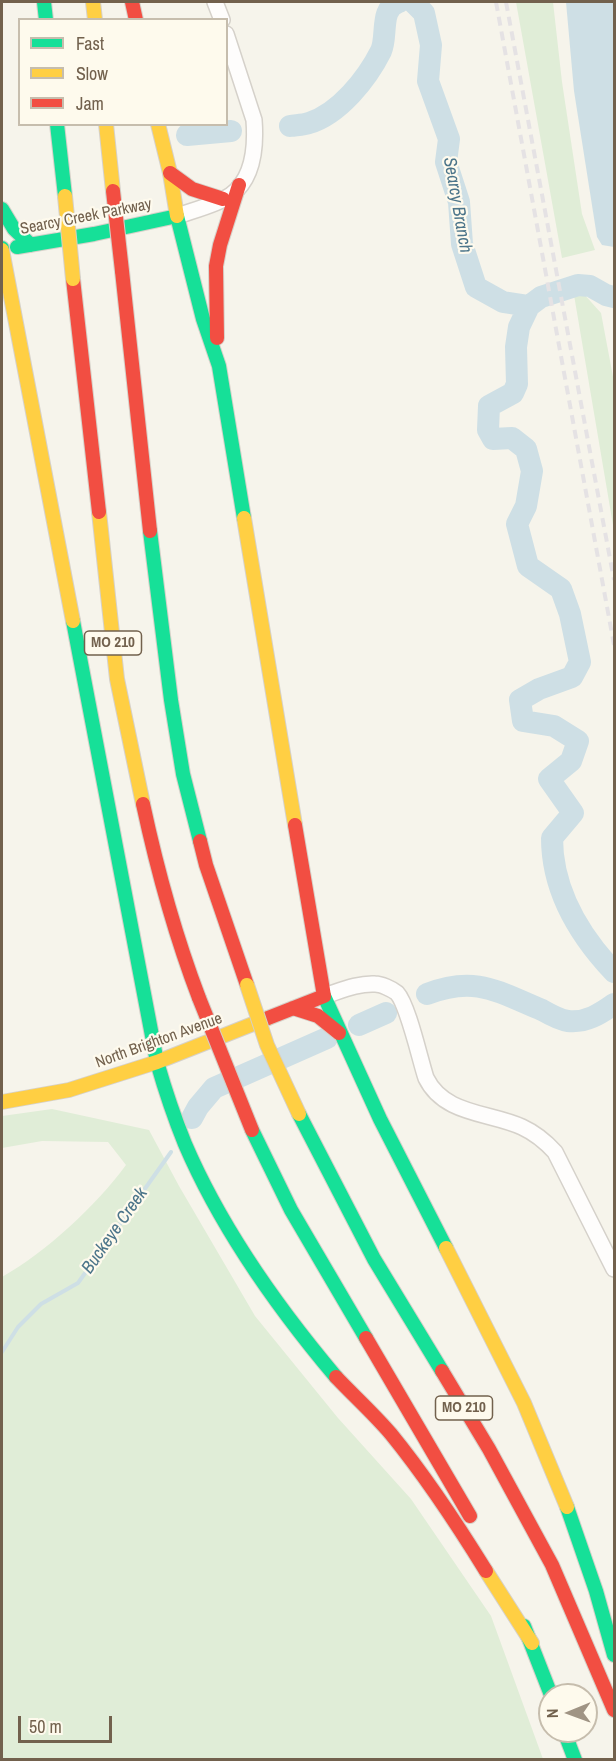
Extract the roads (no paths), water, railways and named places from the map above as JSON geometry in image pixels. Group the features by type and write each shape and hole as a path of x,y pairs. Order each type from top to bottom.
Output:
{"main road":[{"path":"44,2 46,18"},
{"path":"93,2 95,18"},
{"path":"132,2 136,18"},
{"name":"MO 210","path":"57,126 117,679 150,836 183,956 252,1130 291,1210 464,1503 532,1643 547,1683"},
{"name":"MO 210","path":"106,126 149,524 171,700 183,774 206,866 267,1045 299,1114 374,1259 489,1449 552,1565 615,1710"},
{"path":"158,126 170,173 177,216 203,319 219,366"},
{"path":"170,173 192,189 223,199"},
{"path":"239,185 220,244 216,266 219,366 324,996 388,1135 525,1405 560,1487 580,1542 615,1655"},
{"path":"2,209 13,230 31,245"},
{"name":"Searcy Creek Parkway","path":"2,249 94,234 177,216"},
{"path":"2,249 6,287 166,1099 184,1144 212,1200 250,1260 329,1369 390,1432 444,1504 532,1643"},
{"name":"North Brighton Avenue","path":"2,1102 69,1090 157,1062 324,996"},
{"path":"293,1008 327,1020 342,1036"},
{"path":"569,1743 575,1760"}],"street":[{"path":"215,2 221,18"},
{"path":"177,216 232,194 246,177 251,165 255,134 254,120 228,40"},
{"path":"324,996 357,986 375,984 397,993 405,1010 431,1089 448,1103 520,1126 537,1134 555,1152 615,1269"}],"waterway":[{"name":"Searcy Branch","path":"290,126 307,124 331,112 360,84 381,51 386,16 393,5 399,2"},
{"name":"Searcy Branch","path":"413,2 424,13 431,45 428,81 449,139 446,162 459,202 462,244 476,287 503,302 529,306"},
{"name":"Searcy Branch","path":"187,135 231,131"},
{"name":"Buckeye Creek","path":"614,297 590,286 578,285 541,297 529,306 519,327 516,347 517,384 513,393 489,406 488,430 493,439 512,438 526,449 532,471 526,506 517,524 528,566 561,589 570,614 580,662 572,677 539,689 520,700 523,721 554,726 578,741 571,761 549,779 573,813 552,838 553,857 562,893 570,911 590,943 614,972"},
{"name":"Buckeye Creek","path":"427,994 459,986 486,988 568,1021 587,1019 614,1004"},
{"name":"Buckeye Creek","path":"359,1025 386,1013"},
{"name":"Buckeye Creek","path":"192,1118 214,1088 327,1038"},
{"name":"Buckeye Creek","path":"2,1352 18,1327 41,1304 78,1283 171,1152"}],"railway":[{"path":"496,2 614,645"},
{"path":"506,2 614,580"}]}
